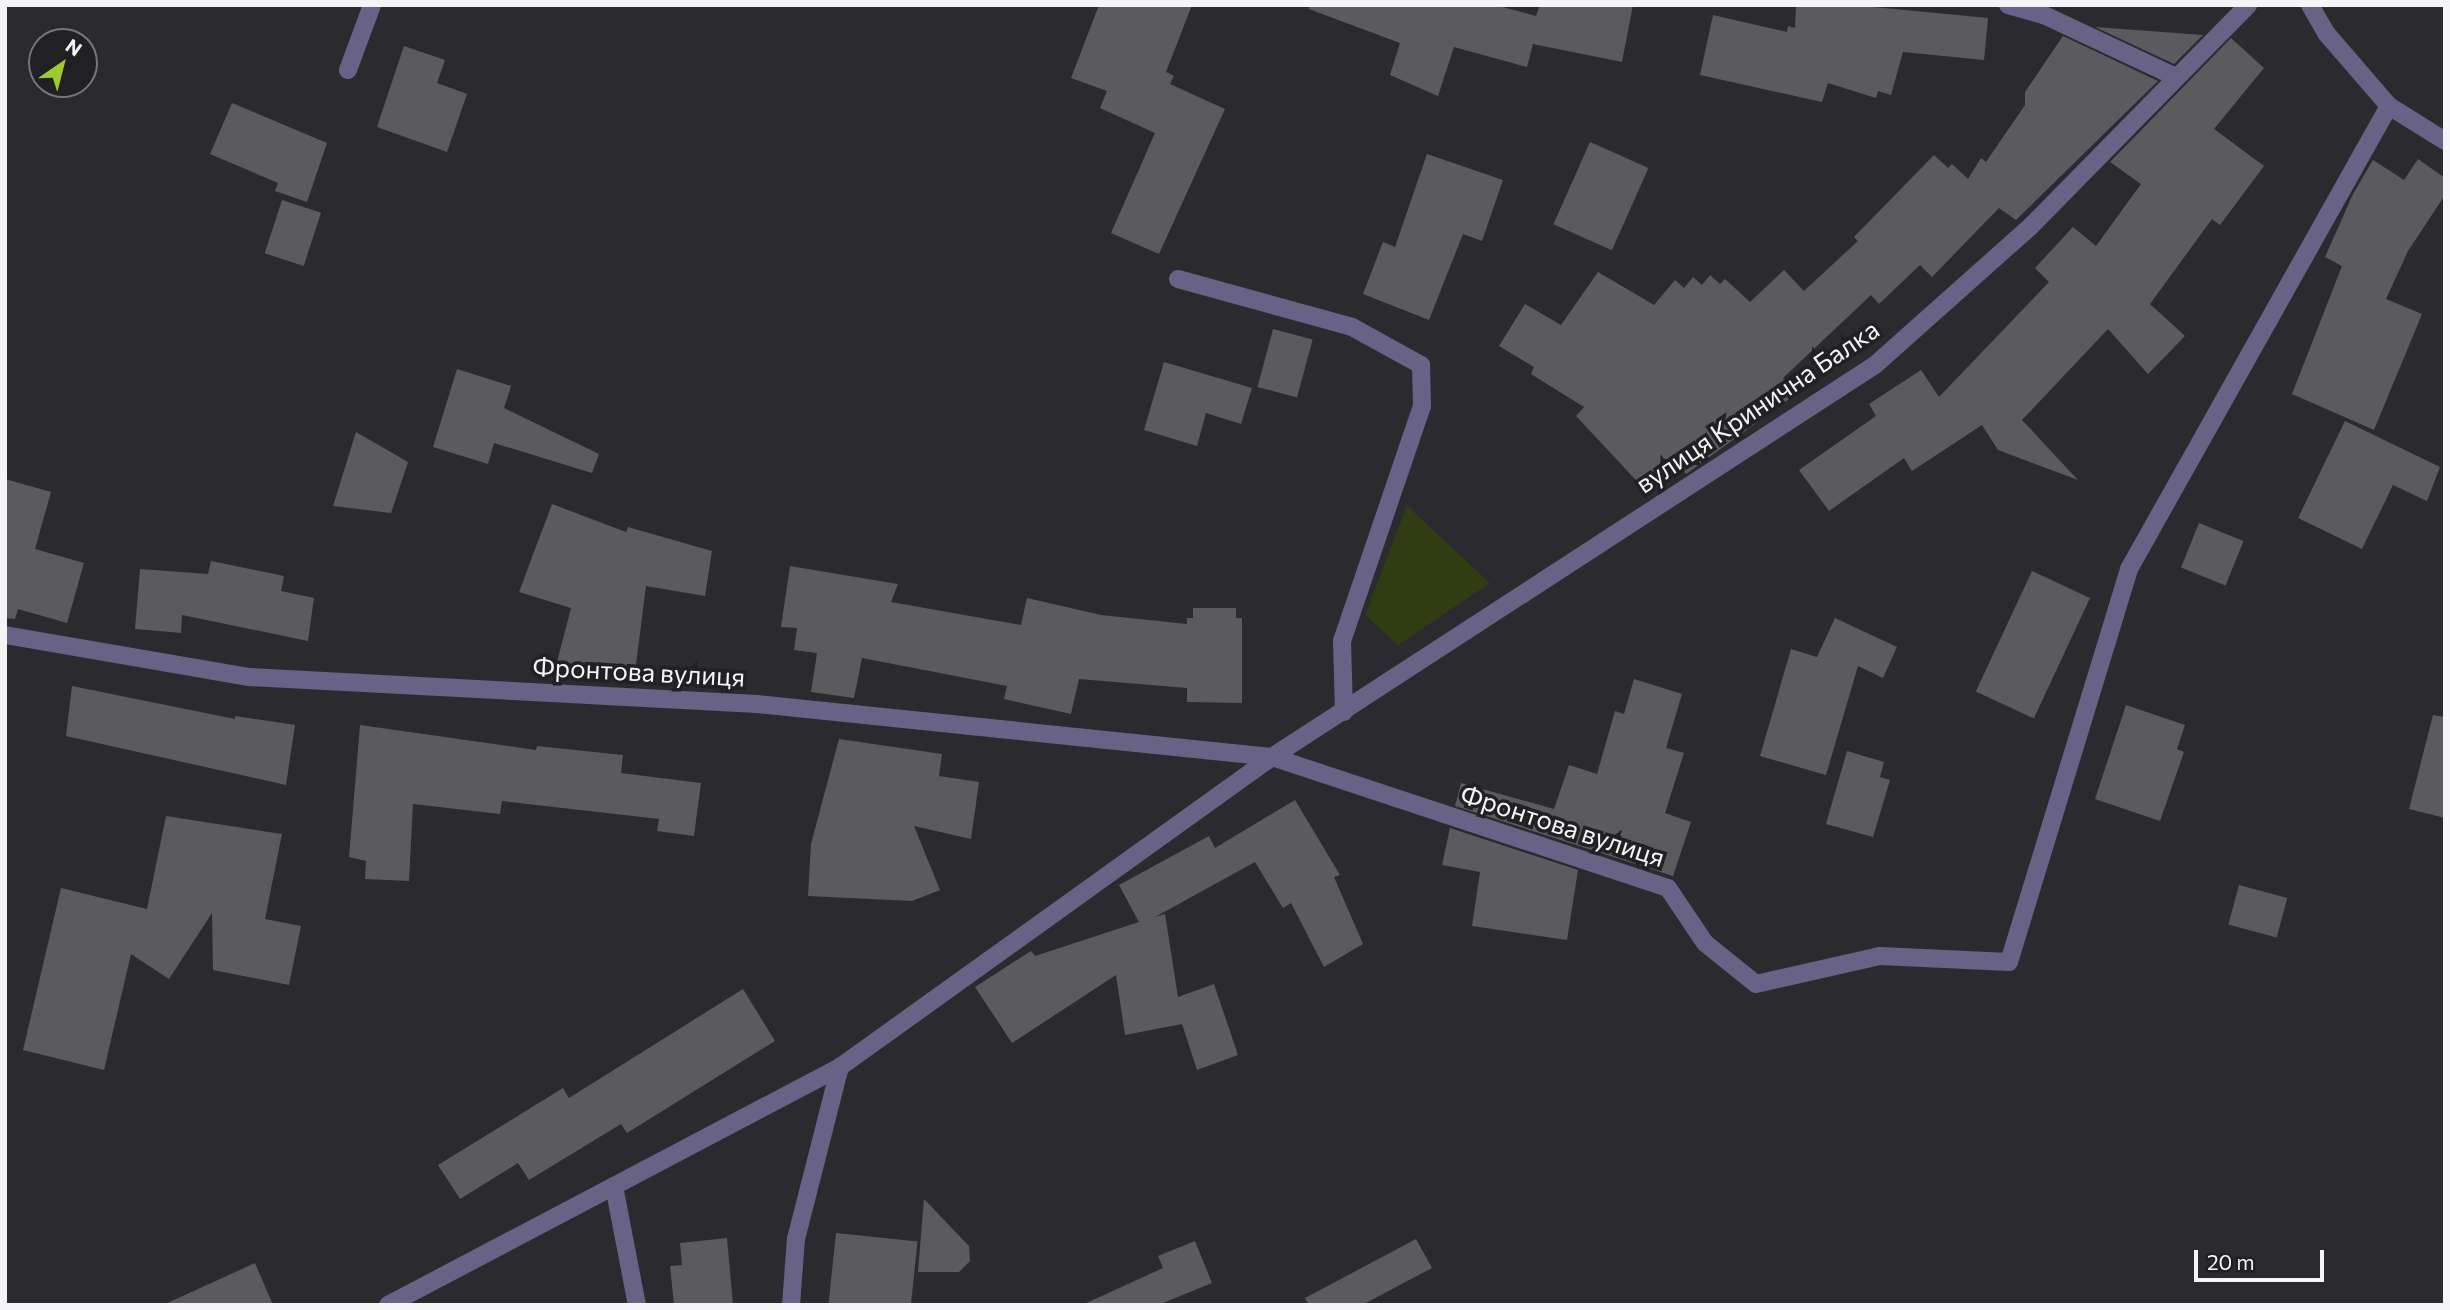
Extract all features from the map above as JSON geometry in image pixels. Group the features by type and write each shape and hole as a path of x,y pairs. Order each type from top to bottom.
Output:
{"street":[{"path":"348,70 372,5"},
{"path":"2008,5 2044,15 2176,78"},
{"name":"вулиця Кринична Балка","path":"1272,757 1875,365 2031,226 2248,5"},
{"path":"2311,5 2326,33 2389,106 2445,141"},
{"name":"Фронтова вулиця","path":"5,635 249,677 757,704 1272,757 1668,888 1705,943 1756,984 1880,956 2009,962 2129,569 2389,106"},
{"path":"1178,279 1352,327 1421,365 1422,406 1342,641 1344,712"},
{"path":"388,1305 840,1067 1272,757"},
{"path":"790,1305 796,1239 840,1067"},
{"path":"614,1186 637,1305"}],"green space":[{"path":"1407,506 1490,583 1398,645 1365,615"}],"building":[{"path":"1099,5 1192,5 1166,72 1174,76 1170,84 1225,109 1159,254 1111,233 1155,133 1100,108 1107,91 1071,78"},
{"path":"1309,5 1495,5 1536,16 1540,5 1633,5 1622,62 1533,44 1527,67 1454,47 1438,96 1390,75 1400,43 1309,9"},
{"path":"1796,5 1853,5 1988,18 1984,60 1903,52 1891,95 1878,91 1876,98 1828,83 1822,102 1700,75 1713,15 1787,32 1788,26 1795,28"},
{"path":"2095,27 2203,35 2174,64"},
{"path":"2063,36 2158,81 2016,220 1999,208 1932,277 1920,265 1879,304 1871,295 1783,378 1796,394 1686,474 1682,469 1648,493 1576,416 1584,407 1531,374 1534,367 1499,346 1525,304 1561,325 1598,272 1654,305 1675,280 1684,288 1693,277 1702,285 1710,275 1720,284 1725,279 1750,302 1784,270 1804,291 1858,241 1854,237 1934,155 1948,168 1952,164 1968,179 1981,158 1986,162 2025,105 2025,92"},
{"path":"2231,38 2264,68 2214,129 2264,166 2220,225 2212,219 2150,304 2185,336 2148,374 2108,329 2022,420 2078,480 1998,450 1982,425 1912,471 1904,458 1829,511 1799,470 1876,416 1869,404 1921,370 1939,397 2049,282 2035,268 2073,227 2096,246 2141,184 2110,162"},
{"path":"404,46 445,60 437,83 467,94 447,152 377,127"},
{"path":"232,103 327,143 307,202 275,191 278,183 210,154"},
{"path":"1590,142 1648,168 1612,250 1553,224"},
{"path":"1427,154 1503,180 1482,241 1463,234 1429,320 1363,294 1383,242 1395,247"},
{"path":"2418,159 2445,178 2445,195 2408,251 2386,299 2422,314 2374,430 2292,394 2342,266 2325,257 2353,194 2373,160 2404,180"},
{"path":"282,200 321,213 304,266 265,253"},
{"path":"1273,329 1313,340 1297,398 1257,387"},
{"path":"1164,362 1252,388 1241,424 1206,413 1197,446 1144,430"},
{"path":"457,369 511,386 504,408 599,454 592,473 494,443 488,464 433,447"},
{"path":"2345,421 2440,467 2427,501 2393,485 2362,549 2298,518"},
{"path":"356,432 408,462 391,513 333,506"},
{"path":"5,479 51,492 35,549 84,563 67,623 18,609 15,619 5,618"},
{"path":"552,504 626,532 628,527 712,551 705,596 646,586 635,672 557,662 571,608 519,592"},
{"path":"2199,523 2244,541 2226,585 2181,568"},
{"path":"211,561 284,576 281,591 314,598 308,641 182,615 181,633 135,629 140,569 208,574"},
{"path":"790,566 898,584 891,602 1021,625 1027,598 1101,615 1187,624 1187,618 1193,618 1193,608 1236,608 1236,618 1242,618 1242,703 1187,702 1187,688 1079,679 1071,714 1004,699 1007,686 862,658 854,698 811,692 817,653 794,650 797,628 781,627"},
{"path":"2032,571 2090,598 2034,719 1976,692"},
{"path":"1835,618 1897,647 1883,678 1858,666 1826,775 1760,756 1791,649 1817,657"},
{"path":"1634,679 1682,694 1666,748 1684,753 1665,813 1691,822 1673,876 1455,806 1461,783 1554,809 1569,765 1597,774 1615,711 1624,714"},
{"path":"72,686 235,719 235,716 295,725 286,785 66,736"},
{"path":"2126,705 2185,725 2177,749 2184,752 2160,821 2095,799"},
{"path":"2433,715 2445,717 2445,818 2409,809"},
{"path":"360,725 536,750 537,746 623,755 621,773 701,783 694,836 657,831 659,819 502,801 500,814 413,804 409,881 365,879 366,861 349,857"},
{"path":"839,739 942,754 939,776 979,782 971,839 914,826 940,890 912,901 808,896 811,844"},
{"path":"1847,751 1884,762 1880,777 1890,780 1873,837 1826,824"},
{"path":"1295,800 1340,875 1334,877 1363,944 1324,967 1291,903 1283,908 1255,862 1155,917 1165,914 1178,997 1214,984 1238,1055 1197,1070 1182,1024 1125,1035 1116,975 1012,1043 975,987 1031,951 1035,956 1139,922 1119,885 1209,836 1215,848"},
{"path":"166,816 282,834 265,919 301,926 289,985 213,970 212,913 169,979 131,954 104,1070 23,1050 61,888 147,909"},
{"path":"1450,828 1578,870 1567,940 1472,926 1480,872 1442,865"},
{"path":"2239,885 2287,898 2277,938 2228,925"},
{"path":"743,989 775,1041 627,1133 621,1124 529,1180 518,1163 460,1199 438,1165 563,1088 569,1098"},
{"path":"924,1199 969,1246 970,1261 959,1272 918,1272"},
{"path":"836,1233 918,1242 911,1305 828,1305"},
{"path":"727,1238 733,1305 674,1305 670,1266 682,1265 680,1243"},
{"path":"1416,1239 1432,1268 1362,1305 1309,1305 1305,1298"},
{"path":"1195,1241 1212,1283 1158,1305 1082,1305 1163,1268 1158,1256"},
{"path":"255,1263 273,1305 163,1305"}]}
